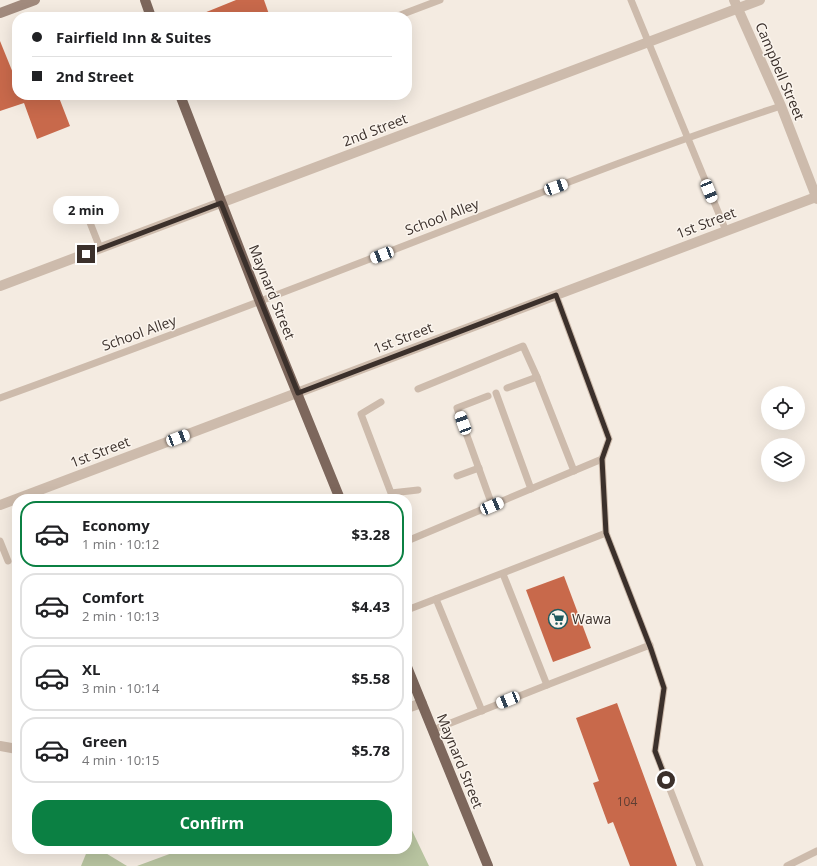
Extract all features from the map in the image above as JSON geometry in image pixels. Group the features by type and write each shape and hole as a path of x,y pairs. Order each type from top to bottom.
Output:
{"main road":[{"path":"0,13 35,0"},
{"path":"145,0 149,12"},
{"name":"Maynard Street","path":"184,100 221,203 338,494"},
{"name":"Maynard Street","path":"412,686 422,703 488,866"}],"street":[{"name":"2nd Street","path":"0,286 648,42 736,4 760,0"},
{"name":"Campbell Street","path":"736,4 781,106 817,198"},
{"name":"1st Street","path":"29,494 817,198"},
{"name":"1st Street","path":"0,505 12,500"},
{"path":"412,706 422,703"},
{"path":"0,746 12,748"}],"lane":[{"path":"408,12 440,0"},
{"path":"631,0 726,231"},
{"name":"School Alley","path":"0,398 260,302 687,138 781,106"},
{"path":"88,215 100,248"},
{"path":"556,295 609,439 602,459 606,533 650,645 664,688 655,751 700,866"},
{"path":"418,389 523,346 537,377 574,471"},
{"path":"507,388 537,377"},
{"path":"496,393 531,489"},
{"path":"488,396 457,408 492,506"},
{"path":"380,402 362,414 391,493 418,490"},
{"path":"412,539 602,459"},
{"path":"457,476 479,468"},
{"path":"412,608 606,533"},
{"path":"0,541 8,561"},
{"path":"503,574 547,685"},
{"path":"436,599 482,711"},
{"path":"433,730 650,645"},
{"path":"787,866 817,851"}],"green space":[{"path":"412,830 429,866 137,866 169,854 412,854"},
{"path":"86,854 107,854 127,866 81,866"}],"building":[{"path":"236,0 264,0 268,12 206,12"},
{"path":"0,41 12,71 12,100 60,100 70,126 37,139 24,103 0,111"},
{"name":"Wawa","path":"564,576 591,648 553,662 526,590"},
{"path":"617,703 677,866 630,866 613,822 608,824 593,783 599,781 576,718"}],"place":[{"name":"Wawa","path":"558,619"}],"route":[{"path":"86,254 221,203 298,393 556,295 609,439 602,459 606,533 651,649 664,688 655,751 666,780"}]}
